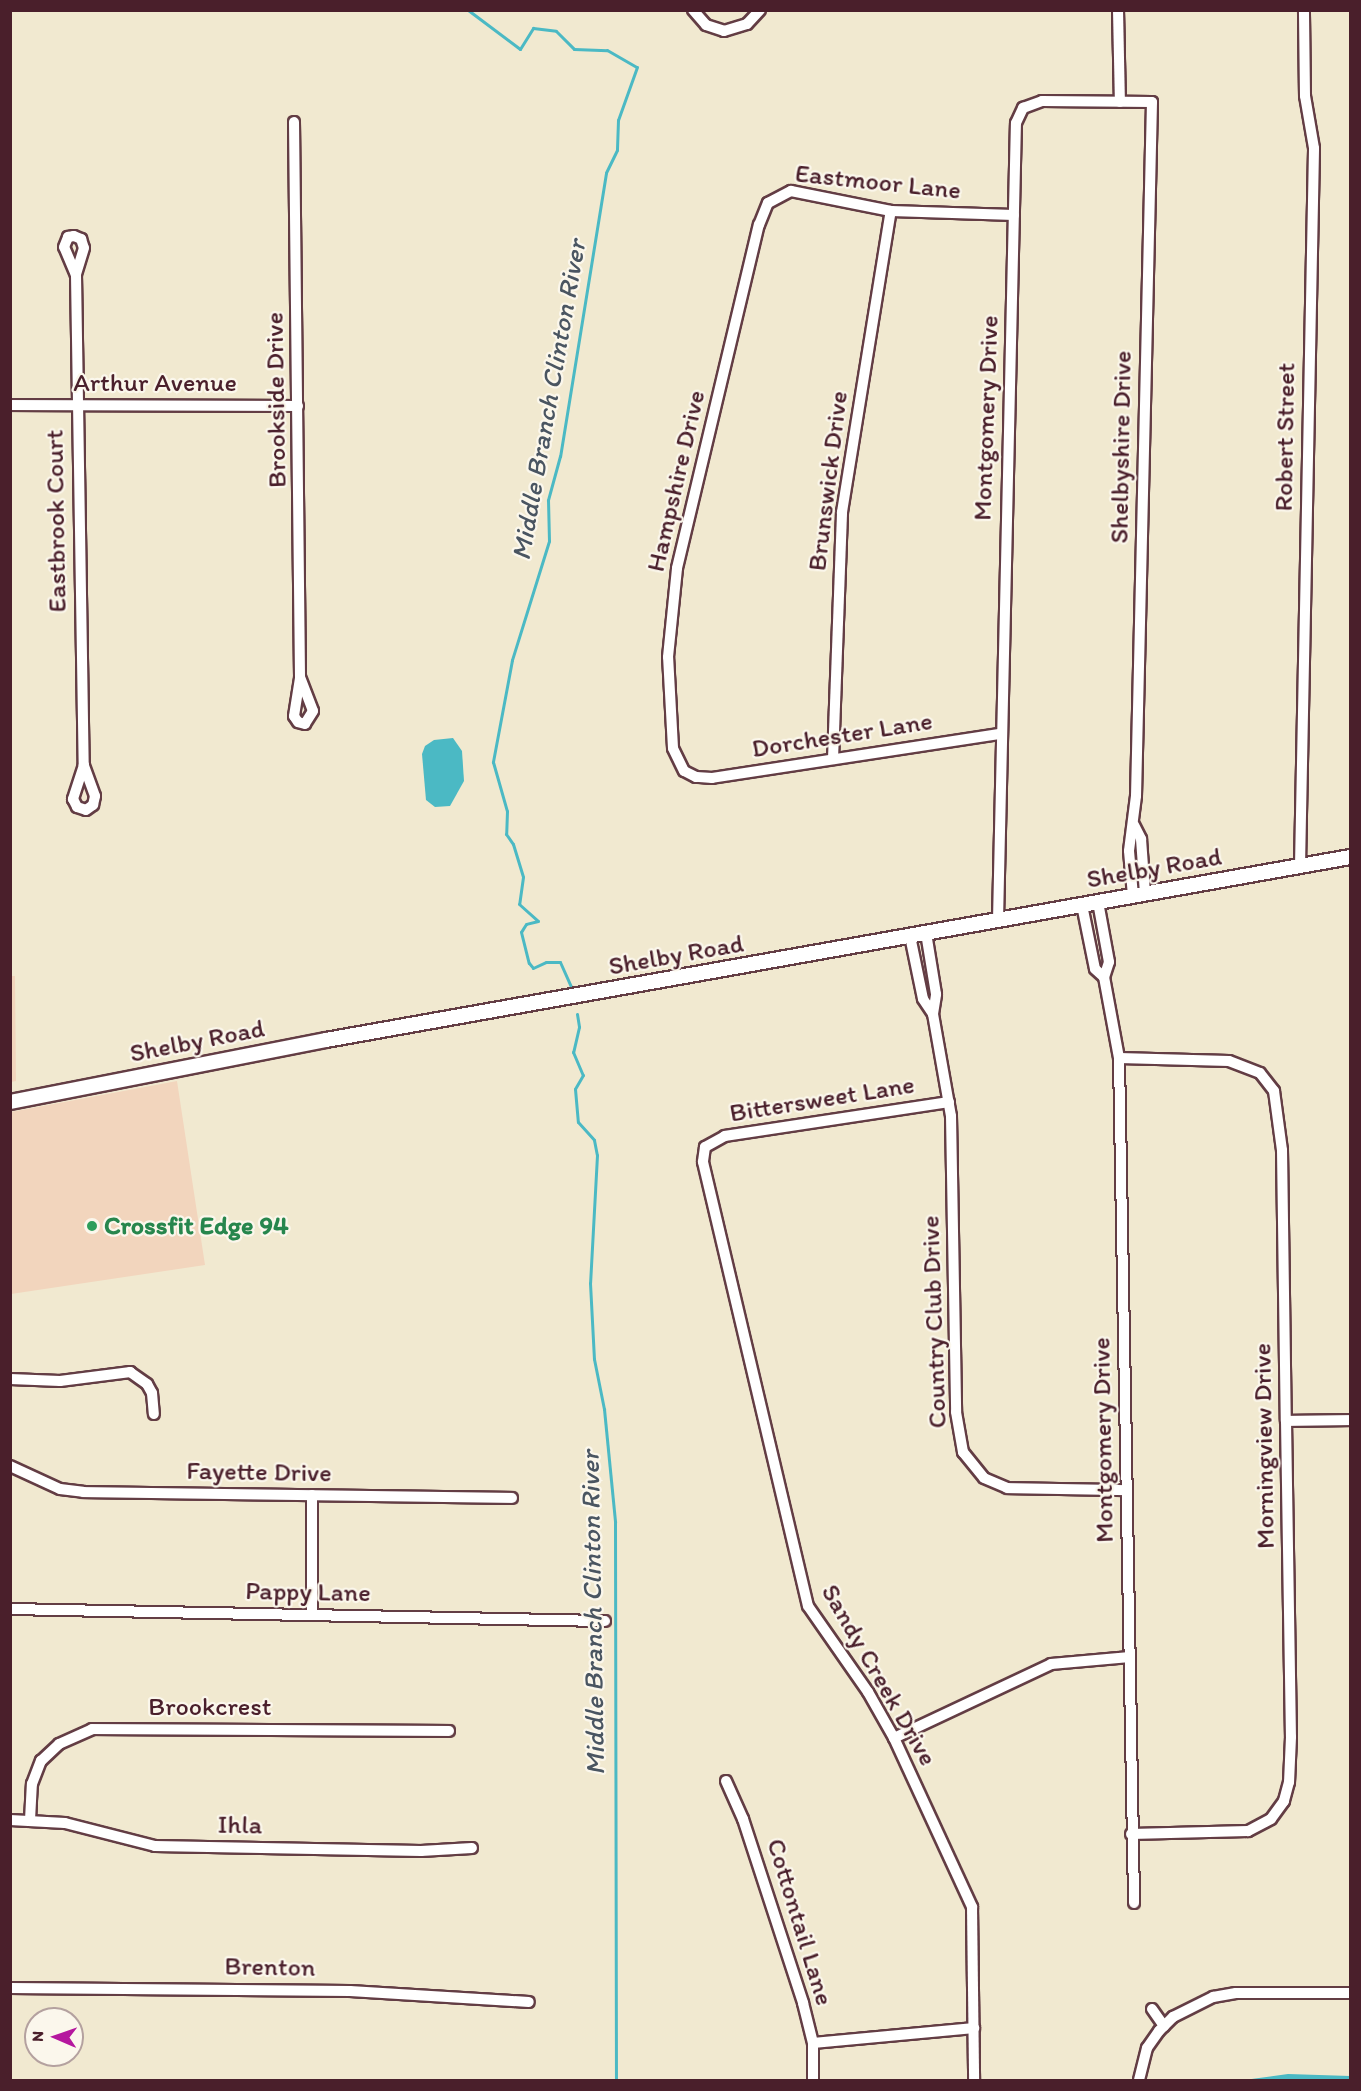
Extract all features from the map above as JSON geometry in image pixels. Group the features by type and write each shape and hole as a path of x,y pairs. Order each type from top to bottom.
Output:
{"street":[{"path":"693,10 706,25 724,31 747,24 760,10"},
{"path":"1118,10 1120,102"},
{"name":"Robert Street","path":"1300,866 1314,148 1305,96 1304,10"},
{"name":"Montgomery Drive","path":"998,920 999,734 1016,123 1023,108 1041,100 1120,102"},
{"name":"Shelbyshire Drive","path":"1120,102 1152,102 1134,825 1141,839 1139,895"},
{"name":"Brookside Drive","path":"294,122 300,677"},
{"name":"Eastmoor Lane","path":"773,198 791,192 891,211 1014,215"},
{"name":"Hampshire Drive","path":"691,776 679,762 670,726 668,657 673,592 759,225 773,198"},
{"name":"Brunswick Drive","path":"833,759 842,512 891,211"},
{"name":"Eastbrook Court","path":"76,276 84,765"},
{"name":"Arthur Avenue","path":"10,405 298,406"},
{"name":"Dorchester Lane","path":"691,776 712,778 999,734"},
{"name":"Shelby Road","path":"10,1102 326,1040 1350,857"},
{"name":"Montgomery Drive","path":"1098,902 1109,962 1104,977 1119,1059 1134,1903"},
{"name":"Montgomery Drive","path":"1082,905 1095,969 1104,977"},
{"name":"Country Club Drive","path":"926,933 936,994 933,1014 949,1102 956,1412 963,1452 984,1478 1007,1488 1126,1490"},
{"name":"Country Club Drive","path":"910,936 923,999 933,1014"},
{"name":"Morningview Drive","path":"1119,1059 1229,1061 1260,1073 1274,1091 1282,1150 1291,1737 1289,1782 1284,1801 1271,1819 1248,1831 1131,1834"},
{"name":"Bittersweet Lane","path":"705,1147 725,1136 949,1102"},
{"name":"Sandy Creek Drive","path":"705,1147 705,1173 802,1589 816,1621 868,1692 894,1738 972,1907 974,2080"},
{"path":"10,1379 60,1382 130,1372 147,1384 152,1393 154,1414"},
{"path":"1286,1421 1350,1420"},
{"name":"Fayette Drive","path":"10,1466 60,1489 83,1492 512,1498"},
{"path":"312,1495 312,1614"},
{"name":"Pappy Lane","path":"10,1609 605,1621"},
{"path":"894,1738 1051,1664 1130,1657"},
{"name":"Brookcrest","path":"30,1820 32,1784 41,1761 59,1744 92,1729 449,1731"},
{"name":"Cottontail Lane","path":"726,1781 743,1819 786,1946 813,2043 813,2080"},
{"name":"Ihla","path":"10,1820 65,1823 155,1846 422,1851 472,1848"},
{"name":"Brenton","path":"10,1988 350,1991 529,2002"},
{"path":"1139,2080 1147,2048 1164,2026 1192,2006 1224,1995 1350,1993"},
{"path":"1152,2009 1164,2026"},
{"path":"813,2043 974,2028"}],"shaded area":[{"path":"11,976 15,976 16,1081 11,1082"},
{"path":"177,1081 205,1265 11,1294 11,1112"}],"water":[{"path":"453,738 462,751 464,781 450,806 435,807 426,800 422,754 425,746 434,740"},
{"path":"1288,2074 1350,2076 1350,2080 1244,2080"}],"waterway":[{"name":"Middle Branch Clinton River","path":"468,10 520,49 533,28 556,31 574,49 607,50 637,67 618,120 617,150 606,173 560,456 548,500 549,541 512,660 493,762 507,811 506,834 513,844 523,877 519,904 538,921 526,924 521,932 529,963 533,968 546,962 560,962 572,989"},
{"name":"Middle Branch Clinton River","path":"577,1014 579,1027 573,1052 583,1075 575,1089 578,1122 594,1140 597,1155 590,1283 594,1359 604,1409 615,1522 616,2080"}],"place":[{"name":"Crossfit Edge 94","path":"92,1226"}]}
